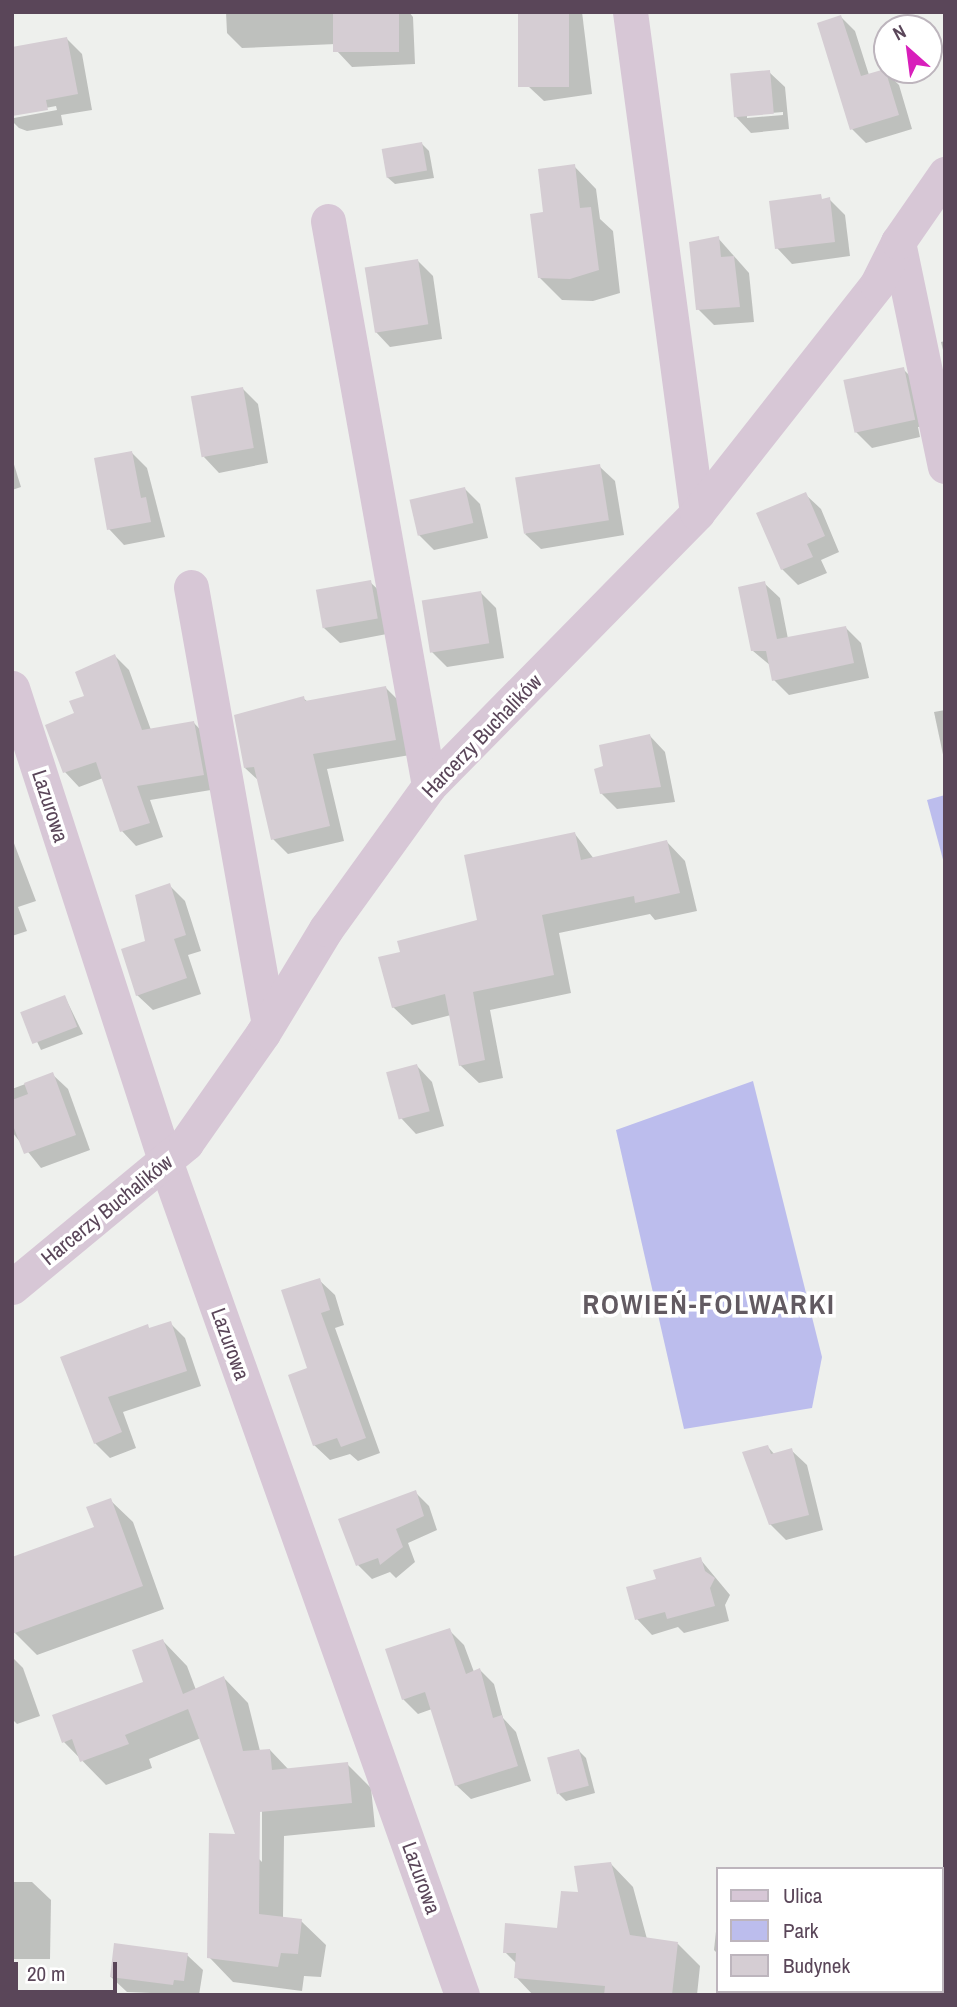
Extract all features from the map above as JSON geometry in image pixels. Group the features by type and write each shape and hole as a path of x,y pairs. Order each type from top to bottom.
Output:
{"street":[{"path":"631,12 697,513"},
{"name":"Harcerzy Buchalików","path":"12,1287 166,1163 186,1143 326,929 429,786 697,513 877,284 898,242 945,174"},
{"path":"328,221 429,786"},
{"path":"898,242 945,466"},
{"path":"191,587 268,1020"},
{"name":"Lazurowa","path":"12,688 166,1163 462,1995"}],"green space":[{"path":"945,795 945,867 927,800"},
{"path":"753,1081 822,1357 812,1408 684,1429 616,1130"}],"building":[{"path":"333,12 399,12 399,52 333,52"},
{"path":"518,12 569,12 569,87 518,87"},
{"path":"841,15 861,76 873,72 873,84 890,84 899,115 850,130 817,23"},
{"path":"67,37 78,94 46,100 48,110 12,116 12,47"},
{"path":"770,70 774,114 734,117 730,73"},
{"path":"422,142 427,171 387,178 382,149"},
{"path":"575,164 580,208 591,207 599,270 570,279 538,278 530,214 543,212 538,169"},
{"path":"821,194 822,199 830,197 835,242 775,249 769,201"},
{"path":"719,236 721,257 734,256 740,307 696,310 689,242"},
{"path":"418,259 428,324 375,333 365,267"},
{"path":"904,367 915,420 855,433 843,380"},
{"path":"243,387 254,448 202,457 191,396"},
{"path":"132,451 141,498 146,497 151,522 107,530 94,458"},
{"path":"600,464 609,520 524,534 515,477"},
{"path":"465,487 473,523 418,536 409,500"},
{"path":"806,492 825,536 807,544 813,557 781,570 756,513"},
{"path":"371,580 378,618 323,628 316,590"},
{"path":"765,581 777,639 846,626 854,663 772,681 766,651 751,651 738,587"},
{"path":"481,591 489,643 430,653 422,600"},
{"path":"115,654 142,730 194,721 204,775 137,786 150,823 120,832 96,762 63,773 45,725 74,713 69,701 84,696 75,672"},
{"path":"386,686 396,740 313,754 330,826 271,840 254,767 244,768 234,715 304,696 305,701"},
{"path":"650,734 661,787 600,794 594,769 603,766 599,745"},
{"path":"575,832 581,860 667,840 680,893 635,903 634,896 542,915 554,975 473,992 485,1060 459,1066 445,994 392,1008 378,957 400,952 397,941 477,920 464,855"},
{"path":"170,883 186,935 174,939 187,978 136,996 121,949 145,941 135,895"},
{"path":"65,995 77,1027 32,1044 20,1012"},
{"path":"417,1064 430,1111 399,1120 386,1072"},
{"path":"53,1072 76,1135 24,1154 12,1123 12,1100 28,1094 24,1083"},
{"path":"320,1278 330,1310 321,1313 366,1438 341,1447 337,1438 313,1446 288,1375 307,1368 281,1290"},
{"path":"171,1321 187,1371 108,1397 122,1432 94,1444 60,1357 148,1324 149,1328"},
{"path":"768,1445 771,1454 792,1448 809,1515 769,1525 742,1452"},
{"path":"416,1490 424,1516 396,1529 403,1547 380,1565 378,1558 356,1566 338,1519"},
{"path":"111,1498 143,1586 12,1634 12,1557 94,1527 86,1507"},
{"path":"701,1557 705,1571 715,1578 710,1588 715,1606 667,1619 665,1612 635,1620 626,1587 656,1579 653,1570"},
{"path":"450,1628 466,1674 480,1668 493,1718 502,1715 518,1766 455,1786 425,1692 402,1700 385,1649"},
{"path":"163,1639 183,1694 224,1676 243,1751 270,1749 272,1770 348,1762 352,1803 260,1812 259,1914 302,1919 298,1954 281,1953 278,1967 207,1958 209,1833 235,1834 188,1709 125,1735 129,1744 80,1762 72,1739 62,1743 52,1715 143,1682 132,1650"},
{"path":"579,1749 589,1786 557,1794 547,1758"},
{"path":"611,1862 630,1935 678,1942 672,1995 604,1995 605,1986 514,1978 516,1953 503,1953 505,1923 557,1928 561,1891 578,1892 574,1866"},
{"path":"114,1943 188,1953 184,1981 174,1980 173,1985 110,1977"}],"district":[{"name":"ROWIEŃ-FOLWARKI","path":"709,1304"}]}
